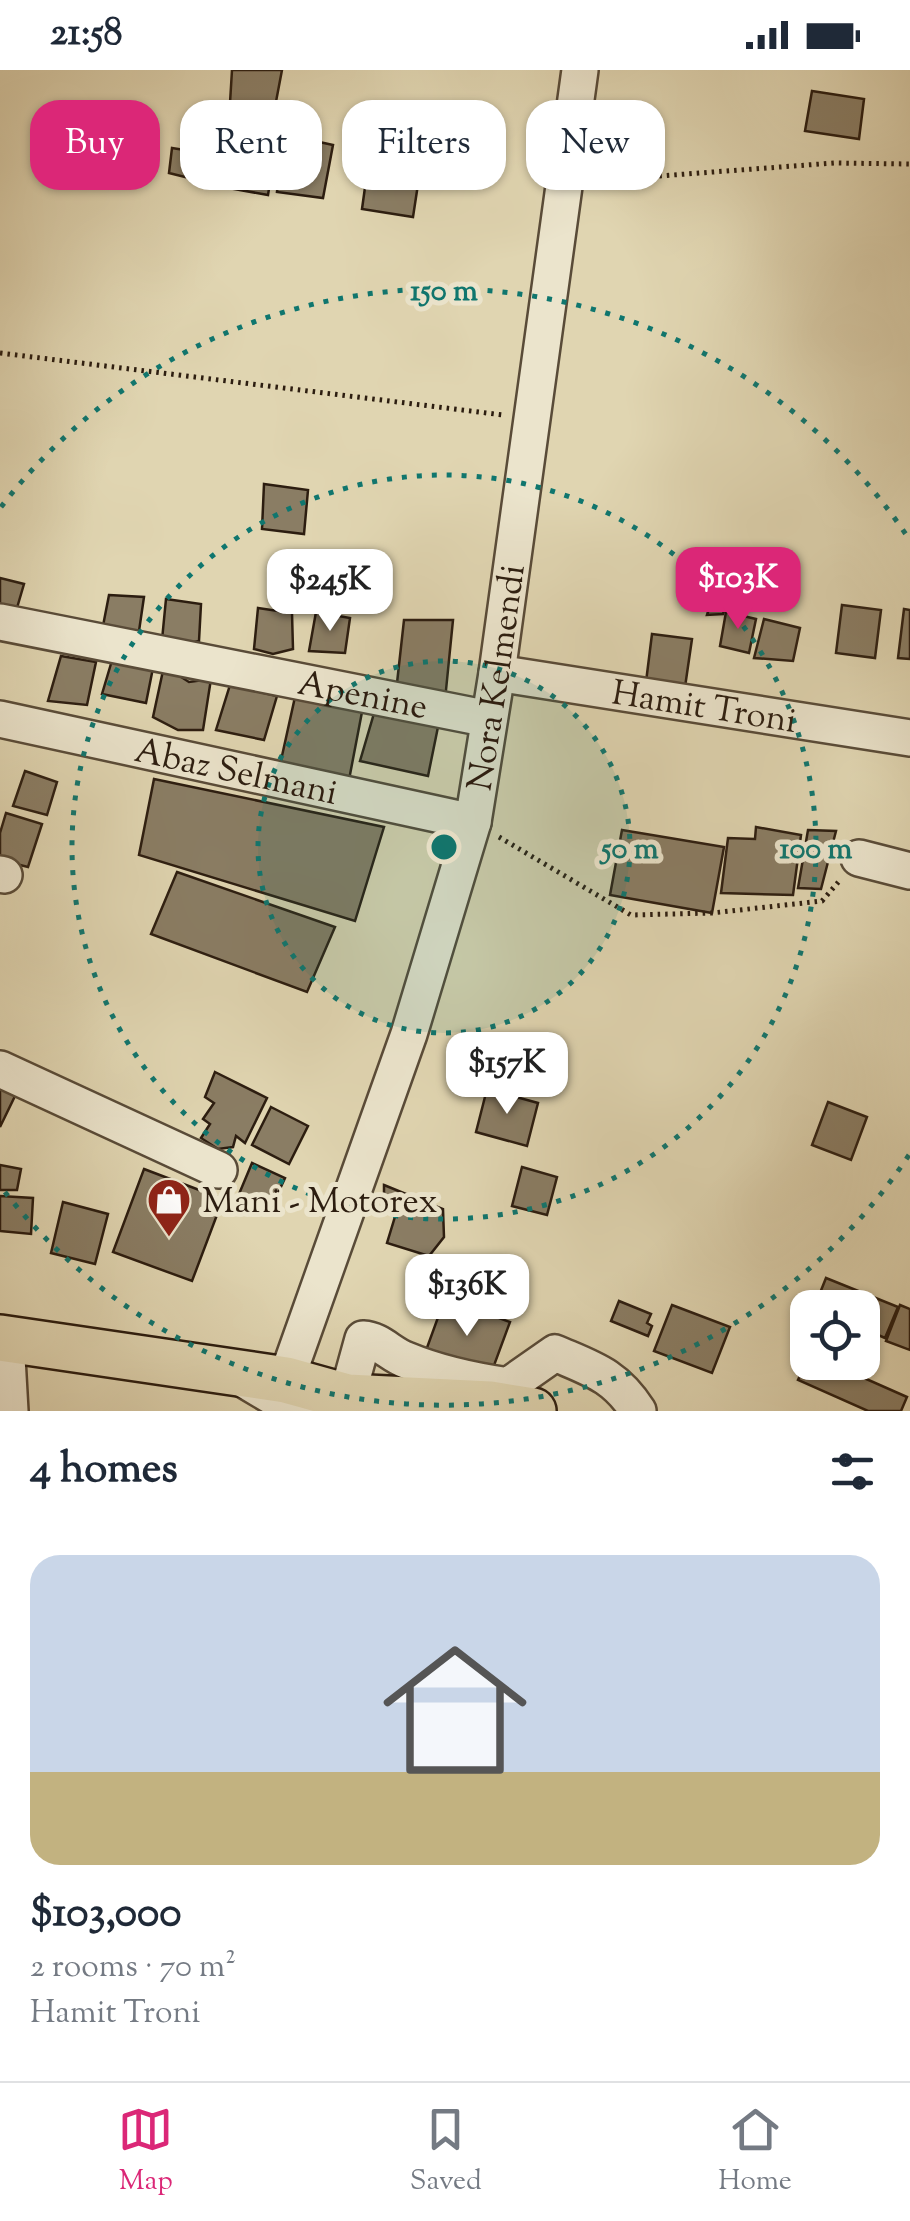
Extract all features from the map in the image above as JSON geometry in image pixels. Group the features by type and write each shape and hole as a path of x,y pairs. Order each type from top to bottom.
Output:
{"main road":[{"path":"3,1339 235,1374 291,1396 490,1404 533,1411"}],"street":[{"name":"Nora Kelmendi","path":"576,100 580,70"},
{"name":"Nora Kelmendi","path":"291,1396 409,1034 473,822 563,190"},
{"name":"Apenine","path":"0,622 489,720"},
{"name":"Hamit Troni","path":"497,672 910,738"},
{"name":"Abaz Selmani","path":"0,720 473,822"},
{"path":"860,858 910,871"},
{"path":"0,1068 219,1170"},
{"path":"3,1339 7,1406"},
{"path":"347,1396 363,1339 370,1339 403,1360 479,1382 508,1386 555,1352 624,1389 638,1411"}],"path":[{"path":"665,175 834,163 910,164"},
{"path":"0,353 532,418"},
{"path":"473,822 630,915 712,914 822,901 860,858"}],"building":[{"path":"232,70 282,70 276,100 230,100"},
{"path":"812,91 864,99 859,139 805,131"},
{"path":"322,143 333,145 323,198 277,192 322,190"},
{"path":"172,148 180,149 180,176 169,173"},
{"path":"240,190 269,190 268,195"},
{"path":"365,190 417,190 413,217 362,209"},
{"path":"264,484 308,490 304,534 262,529"},
{"path":"720,574 736,575 723,614 707,615"},
{"path":"0,578 24,584 14,618 0,615"},
{"path":"109,595 144,597 138,638 101,636"},
{"path":"166,599 201,604 199,641 180,645 162,640"},
{"path":"842,605 881,610 875,658 836,653"},
{"path":"258,608 292,613 293,649 273,654 254,649"},
{"path":"904,609 910,610 910,659 898,658"},
{"path":"316,612 350,618 345,653 309,651"},
{"path":"726,612 756,619 749,653 720,646"},
{"path":"764,619 800,628 793,661 754,658"},
{"path":"404,620 453,620 445,700 396,692"},
{"path":"652,634 692,639 685,687 646,682"},
{"path":"61,656 96,662 87,705 48,701"},
{"path":"113,657 153,668 146,703 102,694"},
{"path":"164,666 189,682 211,679 203,730 178,730 153,717"},
{"path":"230,685 277,696 264,740 216,730"},
{"path":"295,697 362,712 348,785 278,774"},
{"path":"375,710 439,722 428,776 360,761"},
{"path":"25,771 57,782 47,815 13,806"},
{"path":"154,779 384,827 355,921 139,855"},
{"path":"6,813 42,824 28,867 0,860 0,833"},
{"path":"756,827 801,835 793,895 721,893 728,838 755,839"},
{"path":"622,830 724,847 712,913 610,895"},
{"path":"808,830 836,831 821,889 798,888"},
{"path":"177,872 335,927 307,992 151,934"},
{"path":"215,1072 267,1098 245,1143 236,1136 233,1147 218,1149 201,1138 210,1124 203,1119 214,1103 205,1097"},
{"path":"0,1088 15,1096 0,1127"},
{"path":"487,1089 538,1103 527,1146 476,1132"},
{"path":"828,1102 867,1117 851,1160 812,1145"},
{"path":"271,1107 308,1126 289,1164 252,1145"},
{"path":"252,1163 285,1178 271,1208 239,1194"},
{"path":"0,1165 21,1169 17,1190 0,1190"},
{"path":"522,1167 557,1177 547,1215 512,1206"},
{"path":"144,1169 223,1199 192,1281 113,1252"},
{"path":"384,1185 443,1209 444,1237 429,1256 387,1243 397,1210 384,1197"},
{"path":"0,1196 33,1198 31,1234 0,1231"},
{"path":"63,1202 108,1214 95,1264 51,1253"},
{"path":"826,1278 856,1290 821,1290"},
{"path":"463,1279 511,1297 504,1316 456,1298"},
{"path":"445,1298 510,1322 489,1379 424,1356"},
{"path":"880,1300 898,1307 885,1338 880,1336"},
{"path":"619,1301 651,1314 648,1336 611,1321"},
{"path":"672,1305 730,1327 712,1373 654,1351"},
{"path":"900,1305 910,1309 910,1350 886,1341"},
{"path":"798,1380 869,1380 907,1397 901,1411 868,1411"}],"place":[{"name":"Mani - Motorex","path":"169,1238"}]}
